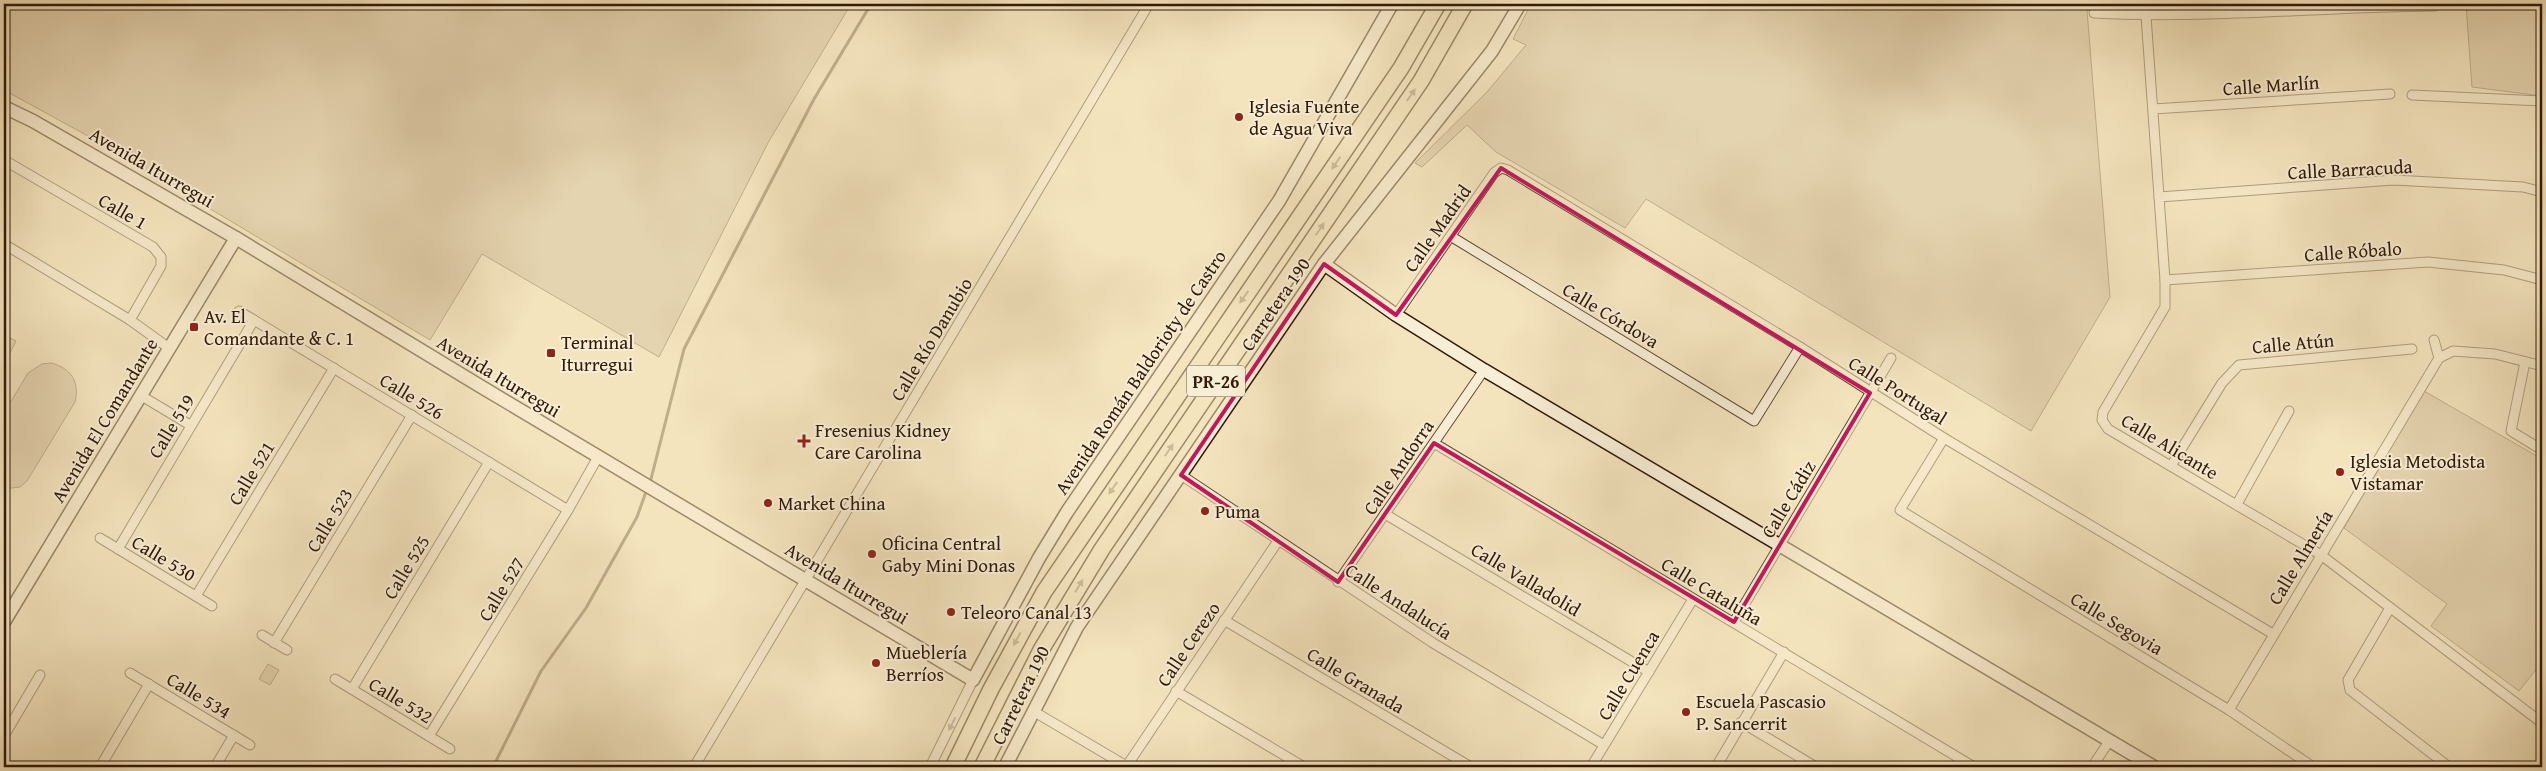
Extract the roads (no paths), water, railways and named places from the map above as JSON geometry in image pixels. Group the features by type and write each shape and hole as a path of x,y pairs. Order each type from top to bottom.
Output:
{"highway":[{"name":"PR-26","path":"953,767 995,680 1044,592 1386,90 1418,41 1438,4"},
{"name":"PR-26","path":"982,767 1041,650 1102,549 1421,81 1466,4"}],"street":[{"name":"Calle Río Danubio","path":"694,767 1150,4"},
{"name":"Avenida Román Baldorioty de Castro","path":"930,767 1039,558 1073,504 1279,201 1392,4"},
{"path":"1512,19 1515,4"},
{"name":"Carretera 190","path":"1005,767 1032,711 1077,627 1324,264 1492,51 1520,4"},
{"path":"2094,13 2146,16 2355,6 2435,6"},
{"name":"Calle Alicante","path":"2146,16 2165,280 2165,307 2103,412 2102,420 2108,429 2321,555 2542,723"},
{"name":"Calle Marlín","path":"2153,109 2390,94"},
{"path":"2412,95 2542,101"},
{"name":"Avenida Iturregui","path":"4,107 42,126 236,238 638,481 974,680"},
{"name":"Calle 1","path":"4,160 153,247 161,256 161,266 130,320"},
{"name":"Calle Madrid","path":"1396,315 1452,237 1494,173 1501,168 1508,170"},
{"name":"Calle Portugal","path":"1508,170 1800,347 1944,438 2273,634"},
{"name":"Calle Barracuda","path":"2159,198 2394,180 2523,187 2542,192"},
{"name":"Calle Córdova","path":"1452,237 1754,421 1800,347"},
{"name":"Avenida El Comandante","path":"4,622 236,238"},
{"path":"4,244 130,320 169,348"},
{"name":"Calle Róbalo","path":"2165,280 2428,262 2504,270 2542,280"},
{"path":"1324,264 1396,315 1484,370 2154,767"},
{"name":"Calle 526","path":"239,311 568,510"},
{"name":"Calle 519","path":"118,549 254,320"},
{"path":"2434,340 2439,358 2453,351 2494,354 2542,366"},
{"name":"Calle Atún","path":"2171,466 2226,378 2239,365 2412,349"},
{"name":"Calle Cádiz","path":"1734,622 1891,358"},
{"name":"Calle Almería","path":"2229,710 2439,358"},
{"path":"2525,362 2511,431 2542,450"},
{"name":"Calle 521","path":"196,596 334,368"},
{"name":"Calle Andorra","path":"1338,582 1484,370"},
{"path":"140,394 190,425"},
{"path":"2237,504 2288,411"},
{"name":"Calle 523","path":"274,643 412,415"},
{"name":"Calle Segovia","path":"1944,438 1900,510 2229,710 2301,764 2313,767"},
{"name":"Calle Cataluña","path":"1434,443 1974,767"},
{"name":"Calle 527","path":"429,736 568,510 598,456"},
{"name":"Calle 525","path":"352,689 489,462"},
{"name":"Calle Andalucía","path":"1181,475 1338,582 1433,643 1604,745"},
{"name":"Calle Valladolid","path":"1385,514 1649,672"},
{"name":"Calle 530","path":"100,538 212,606"},
{"name":"Calle Cerezo","path":"1127,767 1278,541"},
{"name":"Calle Cuenca","path":"1591,767 1693,598"},
{"path":"2390,608 2348,680 2350,689 2449,767"},
{"name":"Calle Granada","path":"1224,620 1471,767"},
{"path":"262,635 287,650"},
{"path":"1716,767 1784,652"},
{"name":"Calle 534","path":"130,673 250,745"},
{"path":"4,736 40,675"},
{"name":"Calle 532","path":"336,680 450,749"},
{"path":"100,767 149,684"},
{"path":"1176,691 1304,767"},
{"path":"1032,711 1127,767"},
{"path":"1742,722 1816,767"},
{"path":"215,767 234,735"},
{"path":"2092,767 2110,740"}],"waterway":[{"path":"650,483 684,349 814,99 871,4"},
{"path":"493,767 541,671 586,608 637,517 647,489"}],"place":[{"name":"Iglesia Fuente de Agua Viva","path":"1239,117"},
{"name":"Av. El Comandante & C. 1","path":"194,327"},
{"name":"Terminal Iturregui","path":"551,353"},
{"name":"Fresenius Kidney Care Carolina","path":"804,441"},
{"name":"Iglesia Metodista Vistamar","path":"2340,472"},
{"name":"Market China","path":"768,503"},
{"name":"Puma","path":"1205,511"},
{"name":"Oficina Central Gaby Mini Donas","path":"872,554"},
{"name":"Teleoro Canal 13","path":"951,612"},
{"name":"Mueblería Berríos","path":"876,663"},
{"name":"Escuela Pascasio P. Sancerrit","path":"1686,712"}]}
